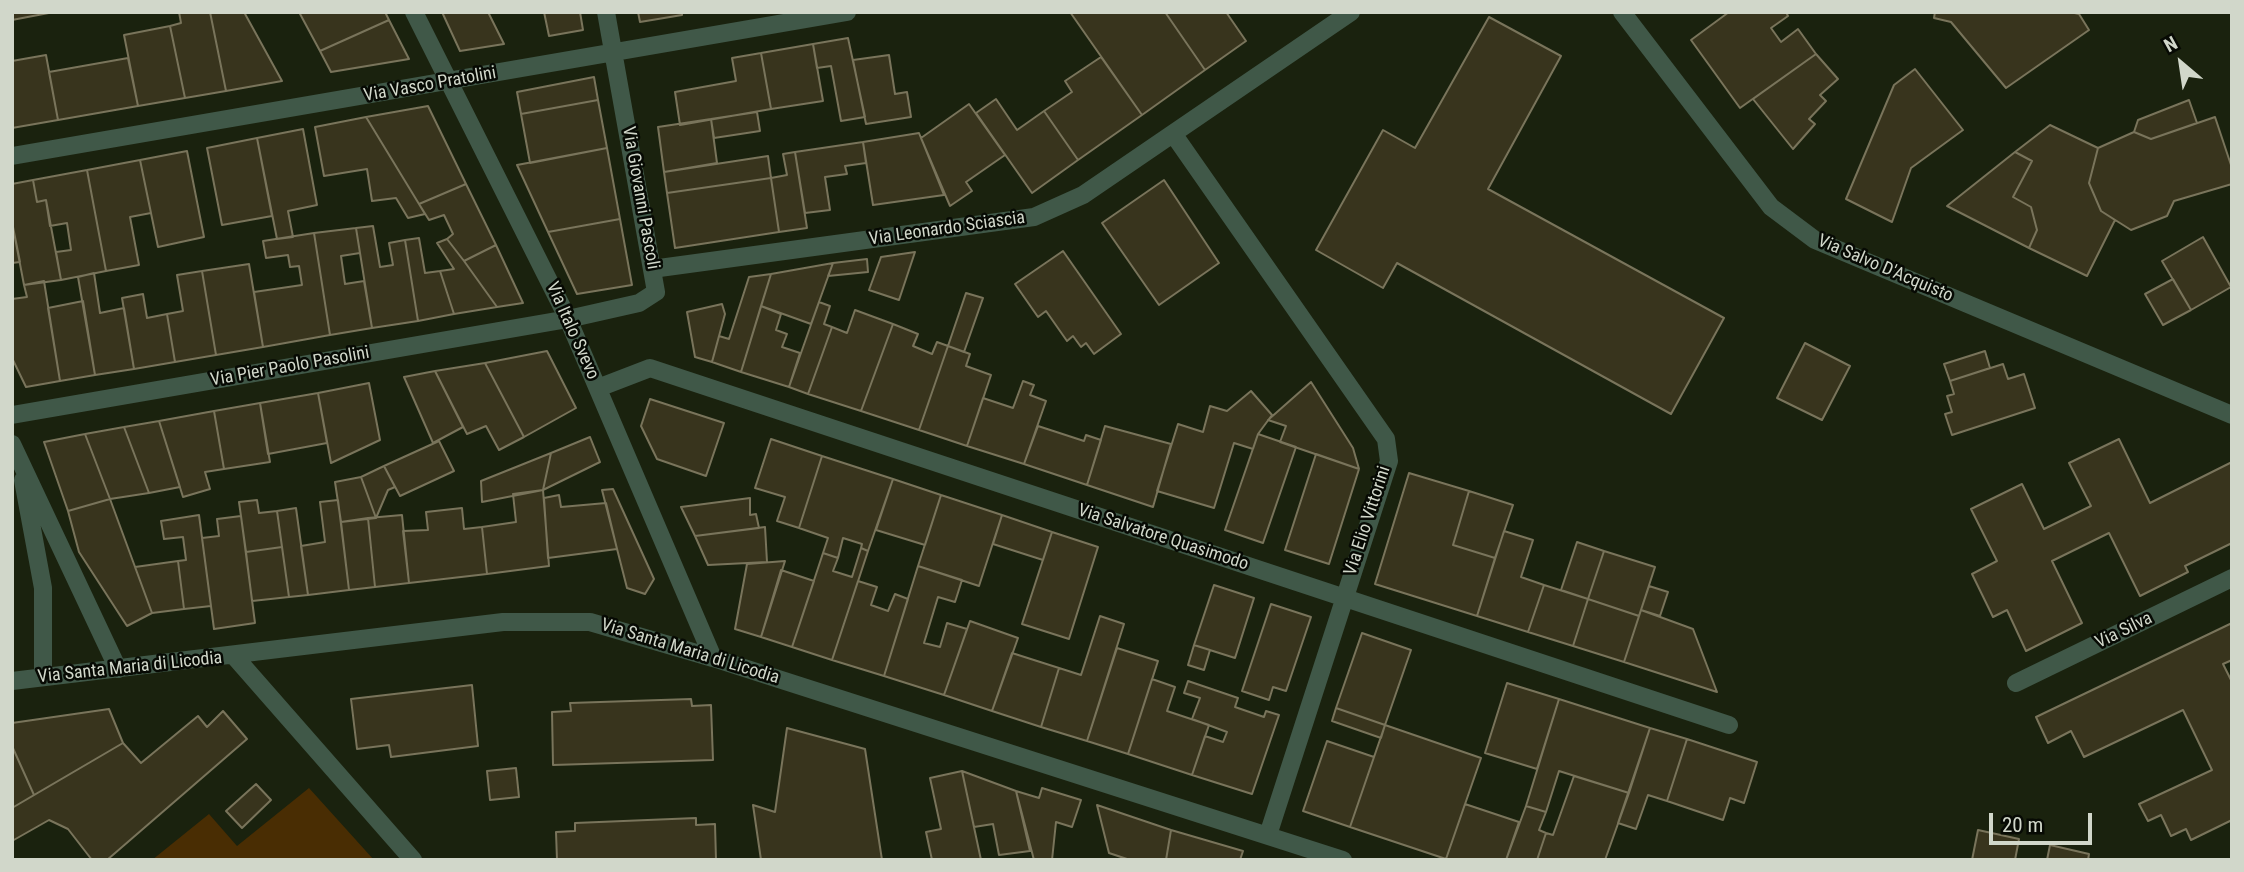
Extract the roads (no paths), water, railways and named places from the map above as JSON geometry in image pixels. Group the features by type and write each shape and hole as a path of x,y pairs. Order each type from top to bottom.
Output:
{"street":[{"name":"Via Italo Svevo","path":"414,12 568,319 713,658"},
{"name":"Via Giovanni Pascoli","path":"568,319 639,303 656,292 606,12"},
{"name":"Via Vasco Pratolini","path":"12,156 847,12"},
{"name":"Via Leonardo Sciascia","path":"652,269 1034,217 1083,195 1351,12"},
{"name":"Via Salvo D'Acquisto","path":"1622,12 1771,207 1815,240 2232,415"},
{"name":"Via Elio Vittorini","path":"1174,135 1386,439 1388,461 1268,835"},
{"name":"Via Pier Paolo Pasolini","path":"12,415 568,319"},
{"name":"Via Salvatore Quasimodo","path":"598,388 650,368 1729,725"},
{"path":"16,452 118,669"},
{"path":"16,452 43,588 43,677"},
{"name":"Via Silva","path":"2015,683 2232,578"},
{"name":"Via Santa Maria di Licodia","path":"12,681 234,657 503,622 590,622 713,658 1343,860"},
{"path":"234,657 413,860"}]}
